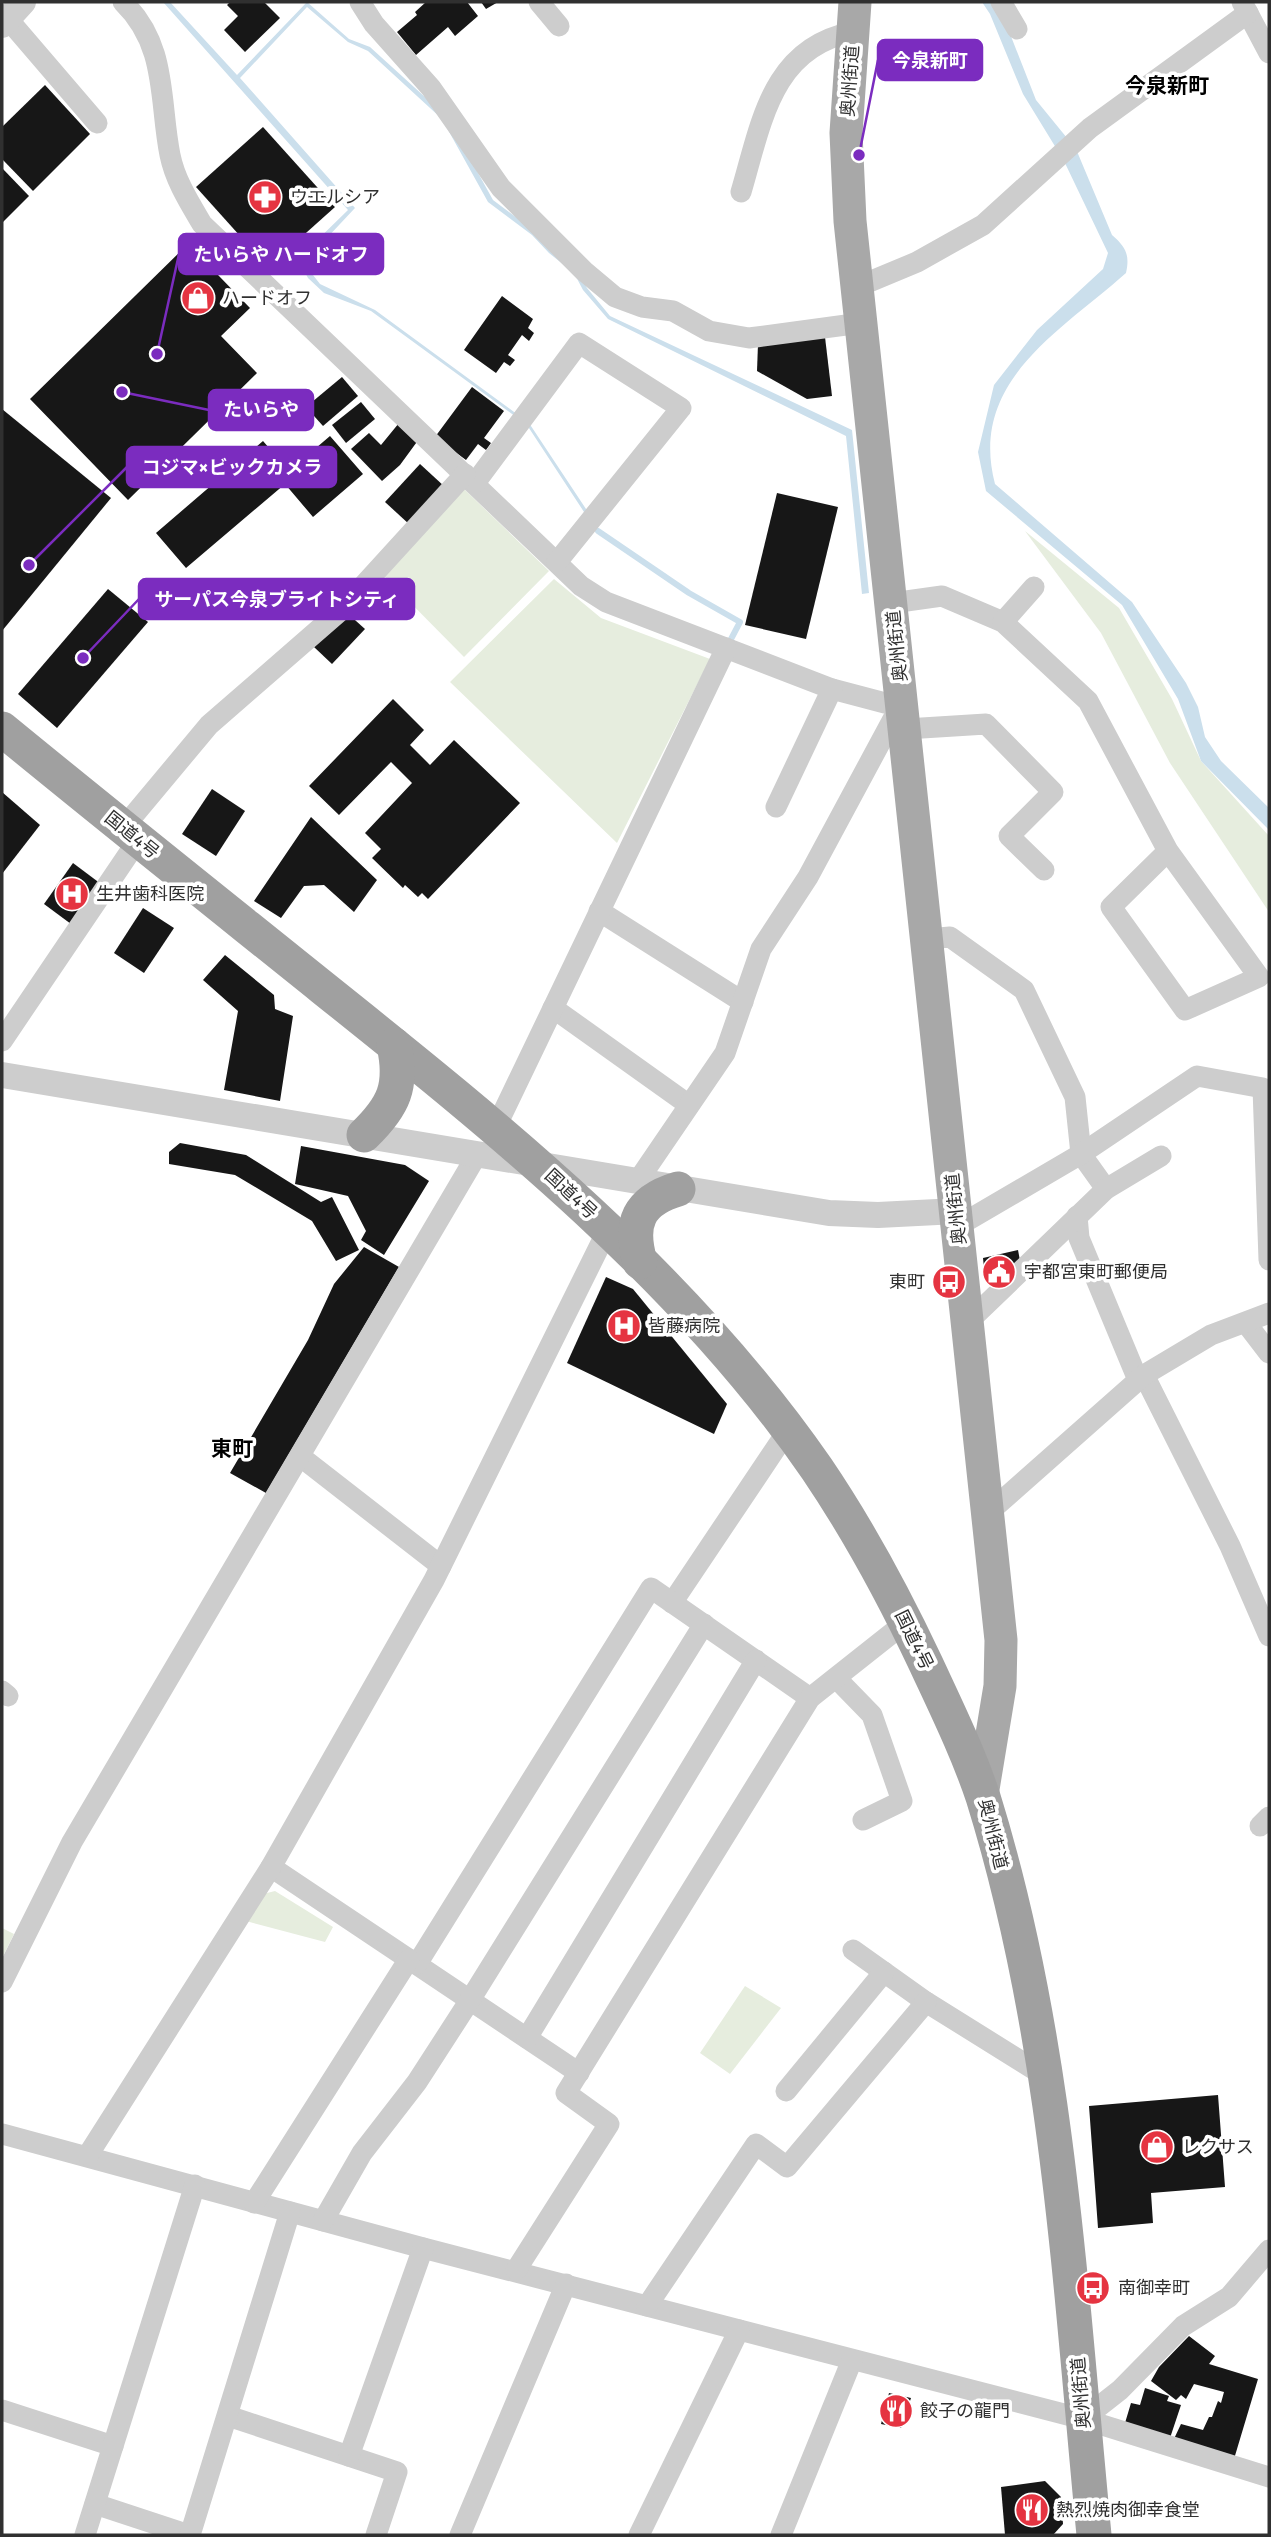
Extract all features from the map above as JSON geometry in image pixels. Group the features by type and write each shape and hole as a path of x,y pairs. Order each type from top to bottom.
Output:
{"highway":[{"name":"国道4号","path":"2,729 394,1045 487,1140 541,1167 608,1229 696,1321 788,1430 853,1524 906,1622 982,1794"},
{"path":"364,1135 385,1115 395,1094 399,1067 394,1045"},
{"path":"640,1262 635,1242 635,1224 646,1205 659,1194 678,1189"},
{"name":"奥州街道","path":"982,1794 1028,1967 1048,2078 1062,2179 1094,2535"}],"main road":[{"name":"奥州街道","path":"854,17 846,133 857,287 1001,1640 1000,1686 982,1794"}],"street":[{"path":"123,2 153,47 166,105 170,155 182,190 202,224 581,586 606,602 832,689 885,703 904,715 986,724 1053,792 1009,836 1044,870"},
{"path":"360,2 374,24 431,88 501,188 615,297 642,307 673,311 709,331 748,338 861,324"},
{"path":"539,2 559,26"},
{"path":"1001,2 1017,29"},
{"path":"857,287 917,262 983,225 1090,128 1245,7 1269,53"},
{"path":"11,15 97,123"},
{"path":"741,192 774,87 809,49 838,35 854,17"},
{"path":"2,1041 131,834 209,725 340,611 470,478 579,343 681,408 557,562"},
{"path":"1003,622 1034,587"},
{"path":"892,603 942,596 1003,622 1088,701 1168,851 1259,977 1185,1010 1111,907 1168,851"},
{"path":"2,1982 72,1842 487,1140 726,648"},
{"path":"776,807 832,689"},
{"path":"637,1182 725,1053 761,949 808,877 904,715"},
{"path":"599,911 743,1002"},
{"path":"928,939 950,937 1024,990 1075,1097 1081,1154 1106,1189"},
{"path":"553,1008 689,1105"},
{"path":"2,1075 364,1135 487,1140"},
{"path":"541,1167 829,1213 957,1218 1081,1154 1198,1076 1263,1088 1269,1260"},
{"path":"968,1322 1106,1189 1161,1156"},
{"path":"1077,1216 1079,1238 1141,1377 1230,1546 1269,1636"},
{"path":"88,2155 271,1867 441,1566 608,1229"},
{"path":"988,1513 1141,1377 1211,1335 1269,1313"},
{"path":"1246,1323 1269,1353"},
{"path":"672,1603 788,1430"},
{"path":"301,1457 441,1566"},
{"path":"254,2203 413,1961 651,1588 810,1698"},
{"path":"516,2270 609,2124 566,2093 810,1698 906,1622"},
{"path":"323,2221 362,2153 417,2082 470,2000 704,1624"},
{"path":"527,2038 756,1660"},
{"path":"836,1678 872,1715 902,1801 863,1820"},
{"path":"271,1867 579,2073"},
{"path":"853,1950 926,2001 1048,2078"},
{"path":"786,2091 884,1972"},
{"path":"647,2306 756,2144 787,2167 926,2001"},
{"path":"2,2134 88,2155 423,2248 1083,2418 1269,2477"},
{"path":"85,2535 195,2185"},
{"path":"94,2504 190,2535 290,2212"},
{"path":"349,2456 423,2248"},
{"path":"1083,2418 1120,2390 1184,2326 1229,2297 1269,2250"},
{"path":"460,2535 566,2284"},
{"path":"639,2535 739,2330"},
{"path":"781,2535 852,2360"},
{"path":"2,2410 113,2446"},
{"path":"228,2416 397,2472 376,2535"}],"green space":[{"path":"463,488 549,571 464,657 383,575"},
{"path":"1025,531 1119,608 1172,699 1201,761 1269,836 1269,912 1170,763 1101,633"},
{"path":"554,579 601,618 710,659 617,843 450,682"},
{"path":"275,1891 333,1927 325,1942 246,1921 263,1894"},
{"path":"2,1928 14,1934 2,1958"},
{"path":"745,1986 781,2008 730,2074 700,2053"}],"water":[{"path":"163,2 170,2 237,75 307,2 349,39 370,47 447,117 493,200 536,232 578,271 587,288 610,316 852,430 869,593 862,594 846,436 608,319 583,290 574,273 532,235 488,202 442,119 368,51 348,42 307,7 240,78 355,208 309,257 313,275 320,284 375,310 529,423 588,512 586,515 527,425 371,311 324,293 308,278 302,267 304,253 348,210"},
{"path":"982,2 992,2 1005,21 1036,100 1076,149 1112,235 1121,243 1127,256 1126,273 1049,338 1007,387 995,416 990,448 995,484 1132,602 1186,683 1198,707 1205,737 1221,761 1269,808 1269,830 1201,761 1178,699 1122,605 986,491 978,452 994,385 1037,330 1103,269 1108,253 1064,161 1023,94 990,14"}],"building":[{"path":"230,2 264,2 280,18 245,52 224,30 238,16 227,5"},
{"path":"426,2 467,2 478,16 455,36 448,27 416,55 397,32 417,15 415,12"},
{"path":"481,2 498,2 486,9"},
{"path":"45,85 90,134 33,191 2,159 2,127"},
{"name":"ウエルシア","path":"263,127 335,207 268,267 196,187"},
{"path":"2,168 29,196 2,223"},
{"path":"188,244 250,308 221,336 257,373 128,500 30,399"},
{"path":"502,296 533,319 528,328 534,333 529,341 522,335 508,355 515,360 510,366 504,362 496,373 464,350"},
{"path":"825,337 832,396 807,399 757,371 758,344"},
{"path":"342,377 358,396 323,426 306,407"},
{"path":"472,387 504,411 484,438 491,443 486,450 478,444 466,460 435,437"},
{"path":"361,402 375,419 346,443 332,425"},
{"path":"2,409 111,498 2,631"},
{"path":"399,423 419,439 400,465 382,481 351,449 369,433 381,445"},
{"path":"330,436 363,474 313,517 285,484 186,568 156,533 263,441 289,471"},
{"path":"420,464 445,487 410,525 385,502"},
{"path":"777,493 838,507 806,639 745,625"},
{"path":"108,589 148,622 57,728 18,694"},
{"path":"346,612 365,629 332,664 314,647"},
{"path":"393,699 424,730 410,745 430,765 454,740 520,803 428,899 422,893 418,897 405,885 403,888 372,858 381,849 365,833 412,783 391,762 339,815 309,786"},
{"path":"212,789 245,811 216,856 182,834"},
{"path":"2,792 40,825 2,874"},
{"path":"311,817 377,880 354,912 324,885 304,886 281,918 254,901"},
{"name":"生井歯科医院","path":"73,863 101,884 71,924 44,904"},
{"path":"143,908 174,928 144,973 114,953"},
{"path":"225,955 274,995 275,1009 293,1016 280,1101 224,1090 238,1011 203,980"},
{"path":"180,1143 246,1155 321,1202 332,1197 359,1250 336,1261 312,1221 235,1175 169,1164 169,1152"},
{"path":"301,1146 405,1165 429,1181 384,1255 361,1240 366,1231 348,1196 295,1184"},
{"path":"364,1247 399,1267 266,1493 230,1473 308,1340 334,1284"},
{"name":"宇都宮東町郵便局","path":"1018,1250 1021,1266 997,1289 985,1278 983,1258"},
{"name":"皆藤病院","path":"606,1277 633,1289 727,1404 714,1434 567,1363"},
{"name":"レクサス","path":"1218,2095 1225,2187 1151,2193 1153,2223 1098,2228 1089,2106"},
{"path":"1189,2336 1215,2356 1209,2364 1258,2379 1234,2459 1173,2441 1181,2424 1203,2430 1218,2401 1221,2403 1224,2392 1194,2384 1186,2399 1181,2395 1176,2400 1151,2381 1159,2367"},
{"path":"1145,2388 1169,2396 1167,2401 1181,2405 1170,2438 1125,2423 1131,2403 1140,2405"},
{"name":"餃子の龍門","path":"889,2393 911,2398 901,2428 881,2424"},
{"name":"熱烈焼肉御幸食堂","path":"1045,2481 1061,2497 1063,2524 1053,2535 1005,2535 1001,2487"}],"waterway":[{"path":"598,531 689,593 740,622 730,641 733,643"}],"place":[{"name":"今泉新町","path":"859,155"},
{"name":"ウエルシア","path":"265,197"},
{"name":"ハードオフ","path":"198,298"},
{"name":"たいらや ハードオフ","path":"157,354"},
{"name":"たいらや","path":"122,392"},
{"name":"コジマ×ビックカメラ","path":"29,565"},
{"name":"サーパス今泉ブライトシティ","path":"83,658"},
{"name":"生井歯科医院","path":"72,894"},
{"name":"宇都宮東町郵便局","path":"999,1272"},
{"name":"東町","path":"949,1282"},
{"name":"皆藤病院","path":"624,1326"},
{"name":"レクサス","path":"1157,2147"},
{"name":"南御幸町","path":"1093,2288"},
{"name":"餃子の龍門","path":"896,2411"},
{"name":"熱烈焼肉御幸食堂","path":"1032,2510"}],"district":[{"name":"今泉新町","path":"1167,86"},
{"name":"東町","path":"232,1449"}]}
